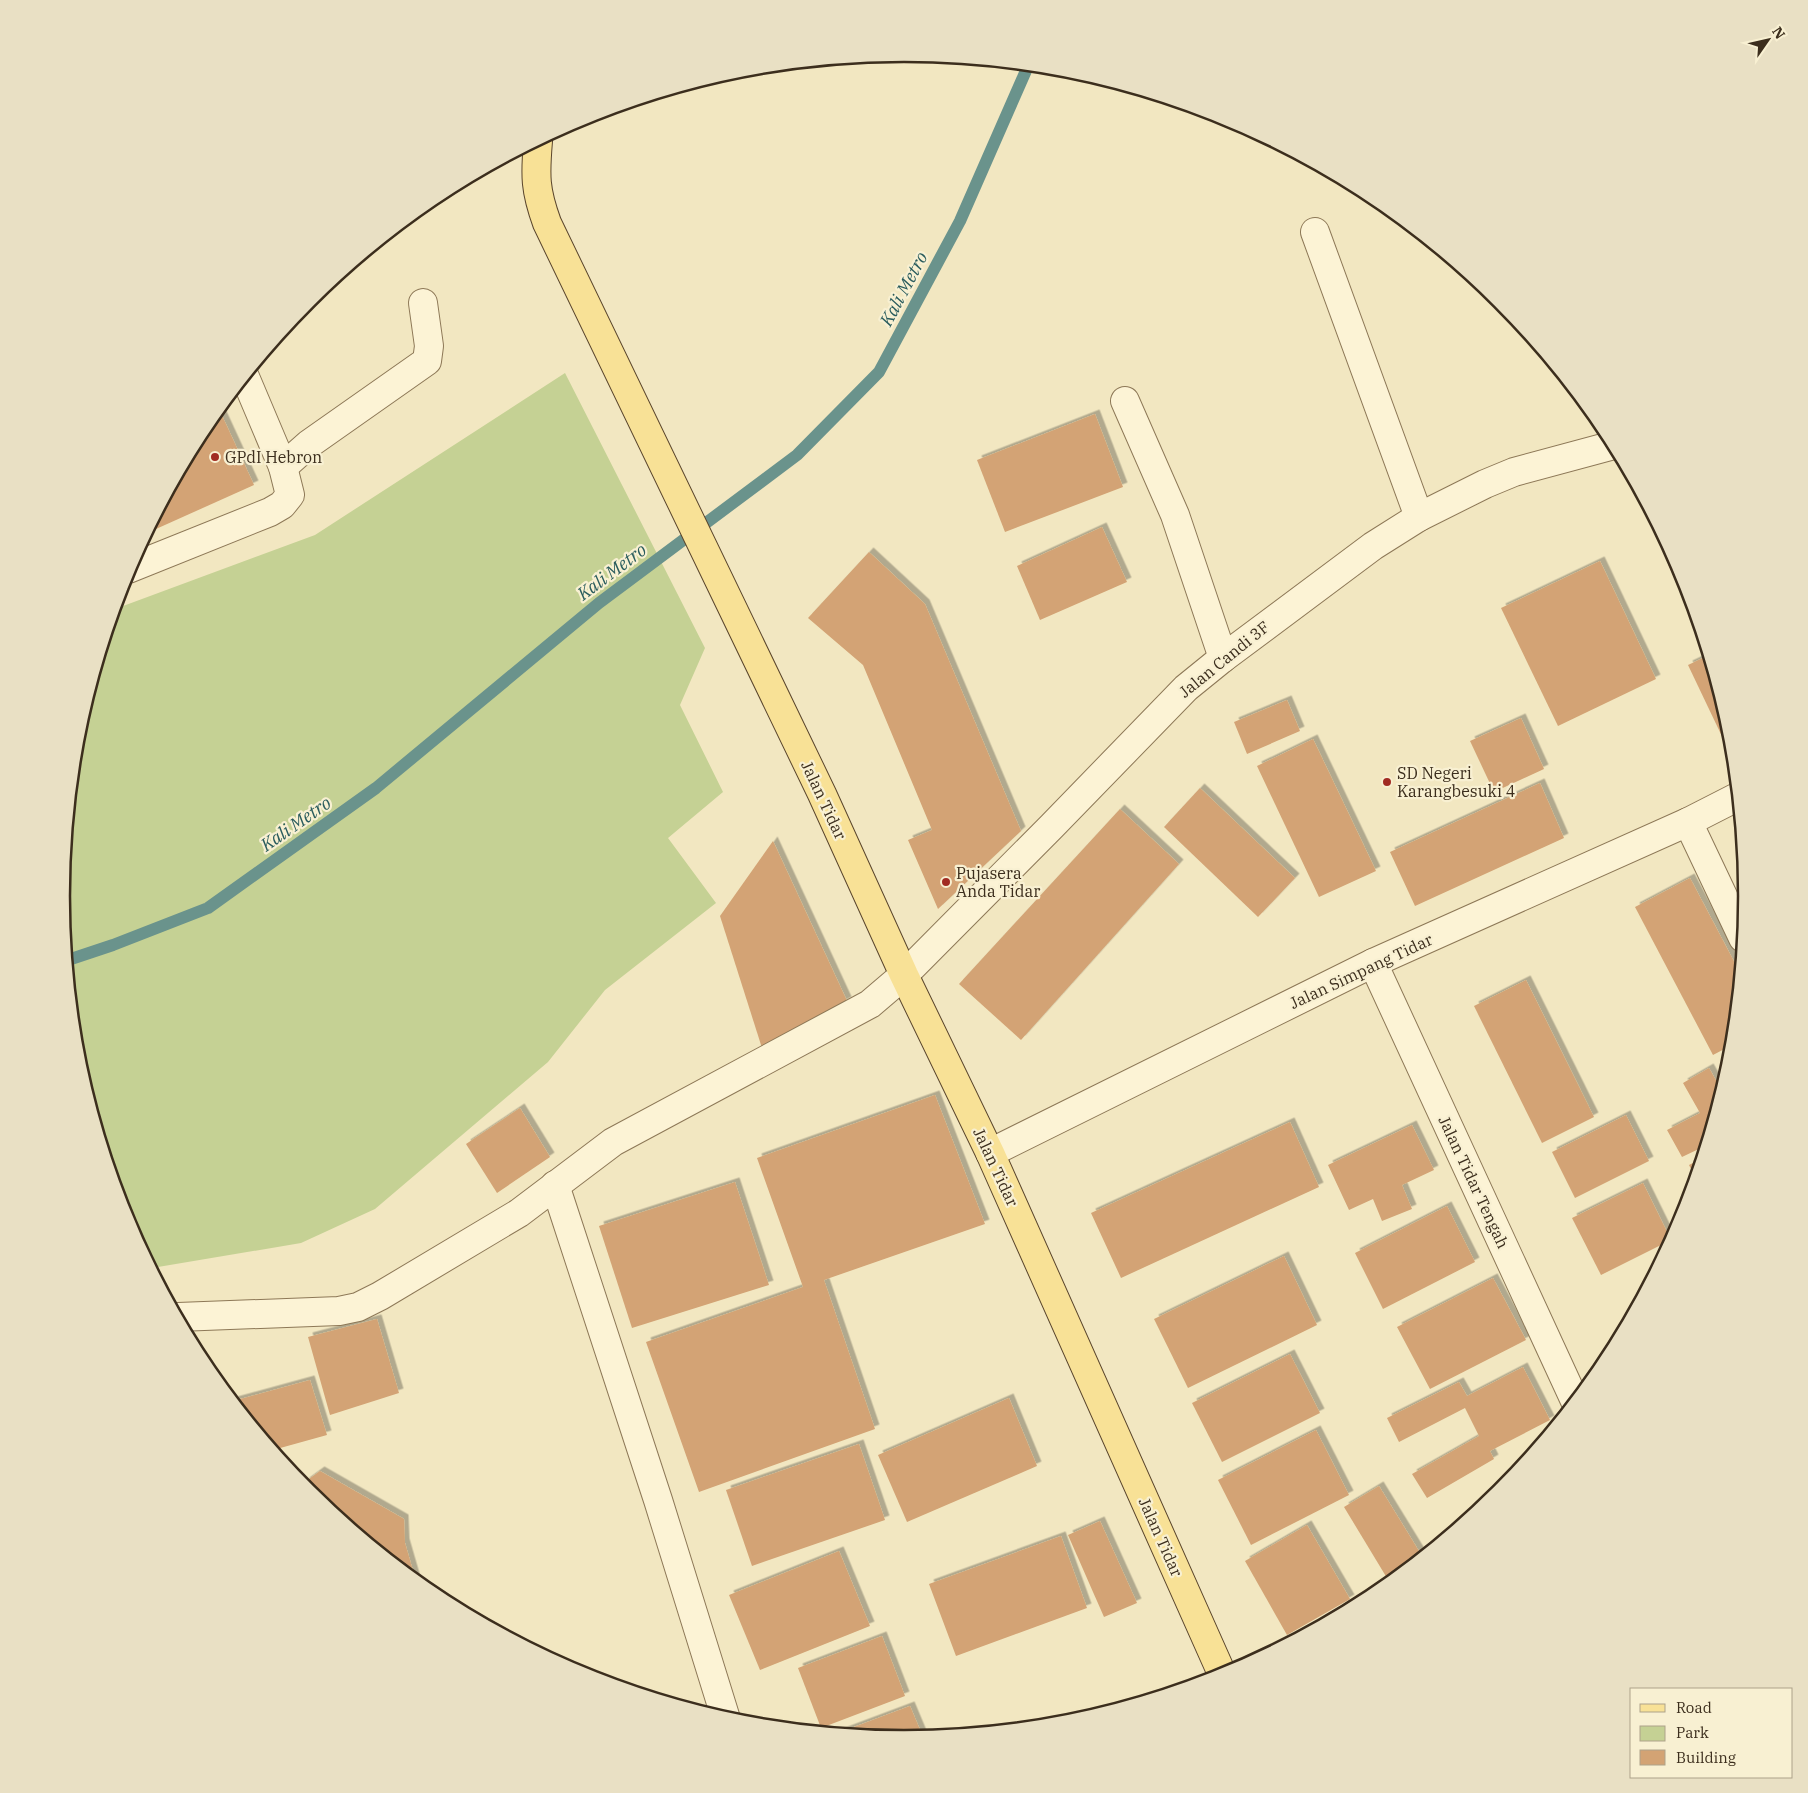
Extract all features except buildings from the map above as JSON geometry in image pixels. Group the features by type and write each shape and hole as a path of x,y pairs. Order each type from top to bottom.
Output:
{"main road":[{"name":"Jalan Tidar","path":"537,148 535,173 538,199 558,245 822,794 904,975 990,1153 1220,1668"}],"street":[{"path":"1315,232 1419,517"},
{"path":"283,467 309,444 427,361 429,346 423,304"},
{"path":"139,565 270,512 282,505 290,495 283,467 248,382"},
{"path":"1125,401 1175,515 1222,658"},
{"name":"Jalan Candi 3F","path":"184,1317 313,1313 358,1307 380,1296 519,1213 613,1142 870,1004 904,975 1186,688 1222,658 1373,546 1419,517 1485,484 1514,472 1606,447"},
{"name":"Jalan Simpang Tidar","path":"990,1153 1373,963 1688,822 1732,800"},
{"path":"1688,822 1737,925"},
{"name":"Jalan Tidar Tengah","path":"1373,963 1572,1395"},
{"path":"555,1185 658,1500 723,1710"}],"green space":[{"path":"565,373 705,648 680,705 723,792 668,838 716,903 605,990 548,1062 375,1209 301,1243 157,1267 133,1216 114,1165 98,1112 86,1059 77,1005 72,951 70,896 77,788 86,734 98,681 122,606 315,535"}],"waterway":[{"name":"Kali Metro","path":"73,958 208,908 376,788 599,603 797,455 879,372 960,221 1025,72"}],"place":[{"name":"GPdI Hebron","path":"215,457"},
{"name":"SD Negeri Karangbesuki 4","path":"1387,782"},
{"name":"Pujasera Anda Tidar","path":"946,882"}]}
